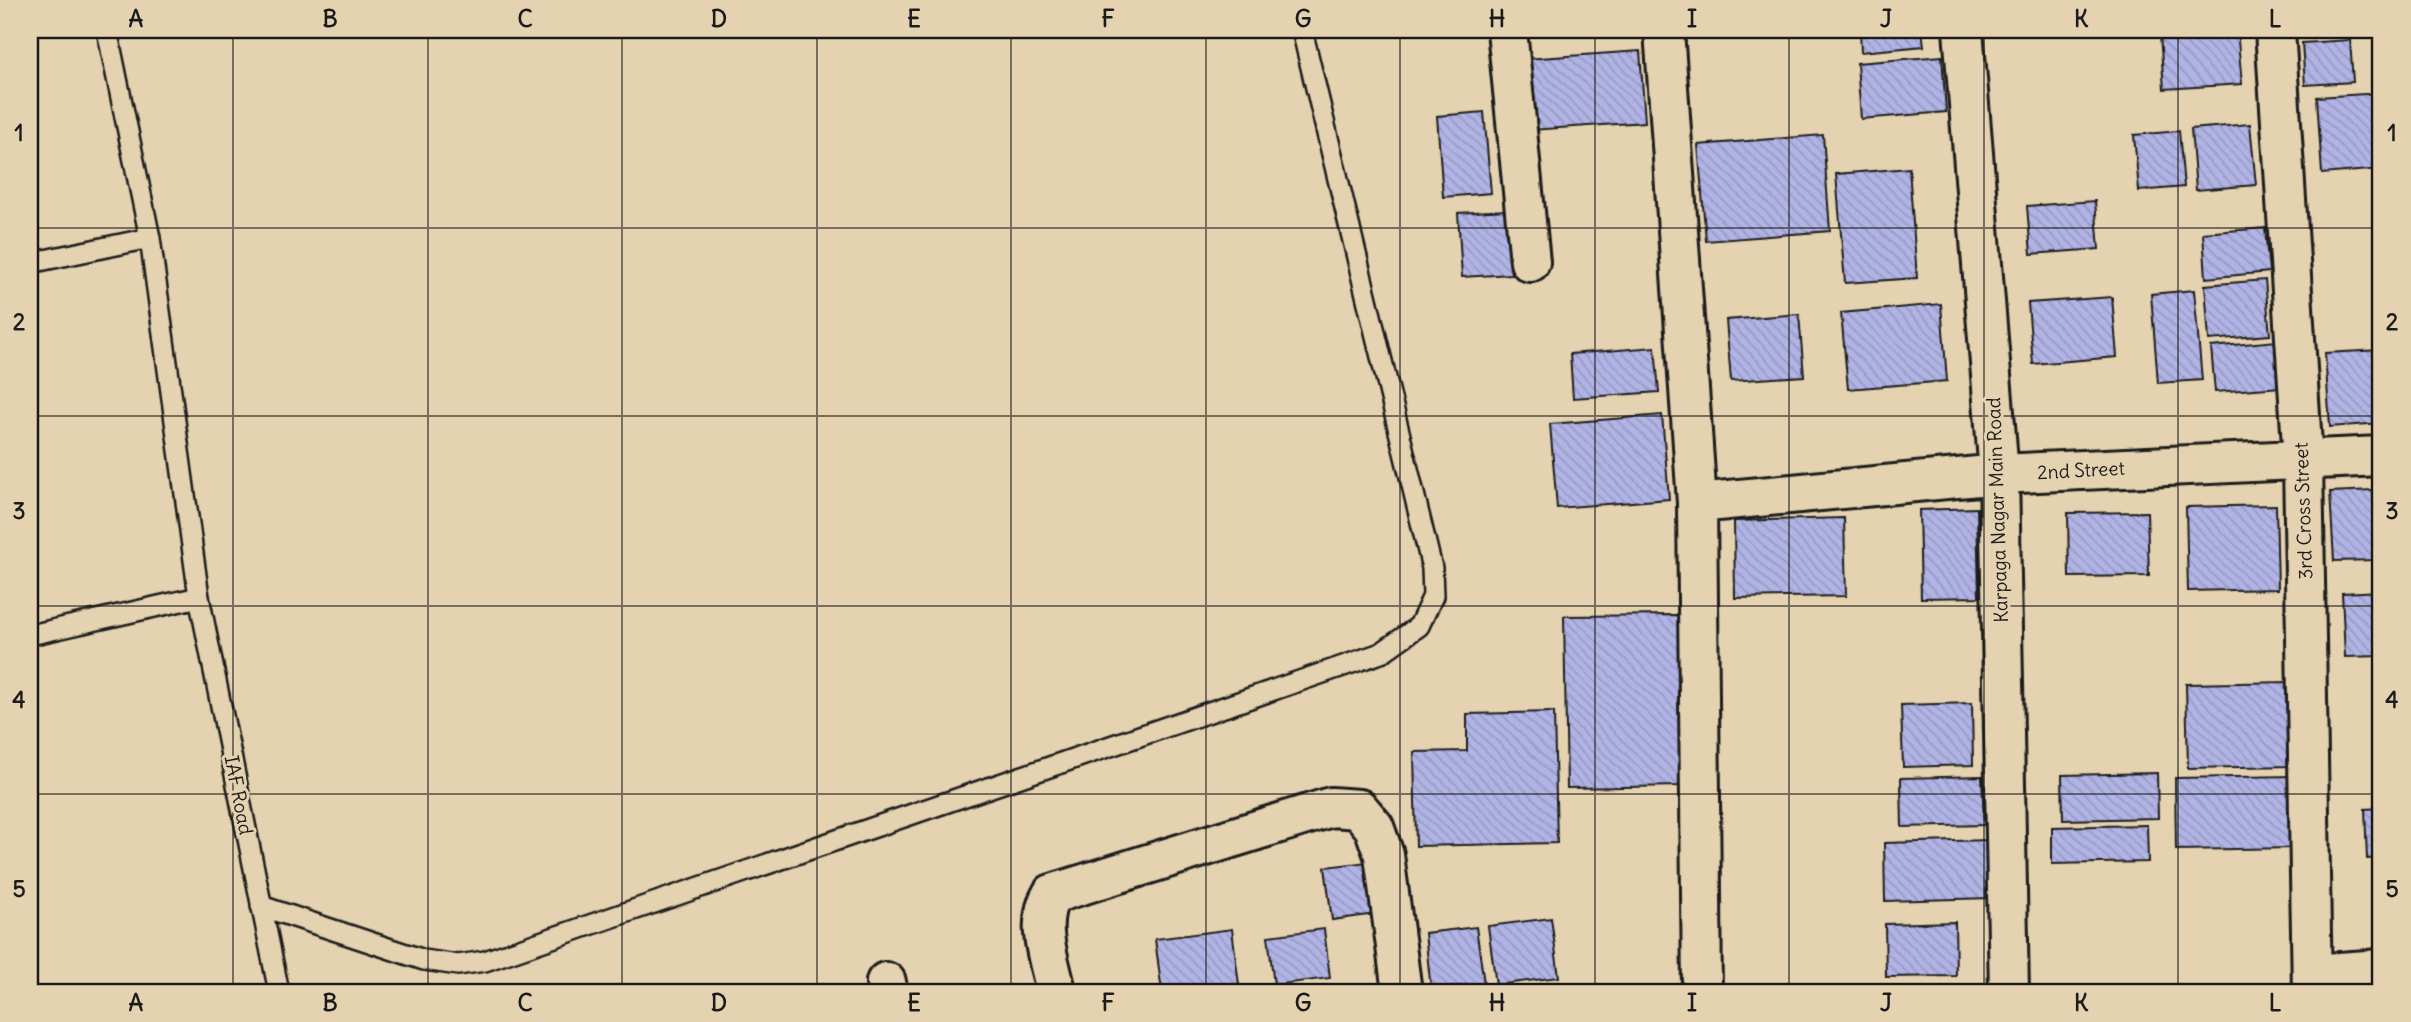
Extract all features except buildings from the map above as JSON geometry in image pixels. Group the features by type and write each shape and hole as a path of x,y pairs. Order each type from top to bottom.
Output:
{"street":[{"path":"1507,30 1530,262"},
{"path":"1664,30 1697,503 1702,992"},
{"name":"Karpaga Nagar Main Road","path":"1963,30 1999,474 2009,992"},
{"name":"3rd Cross Street","path":"2275,30 2303,461 2312,983"},
{"name":"2nd Street","path":"1697,503 1999,474 2381,456"},
{"path":"1056,992 1044,930 1045,907 1052,894 1331,807 1359,809 1374,827 1384,855 1402,992"},
{"path":"2312,983 2381,969"}],"lane":[{"name":"IAF Road","path":"107,30 150,238 199,597 279,992"},
{"path":"261,906 424,960 458,965 485,961 1381,653 1419,626 1433,596 1432,568 1302,30"},
{"path":"30,263 150,238"},
{"path":"30,635 199,597"}]}
